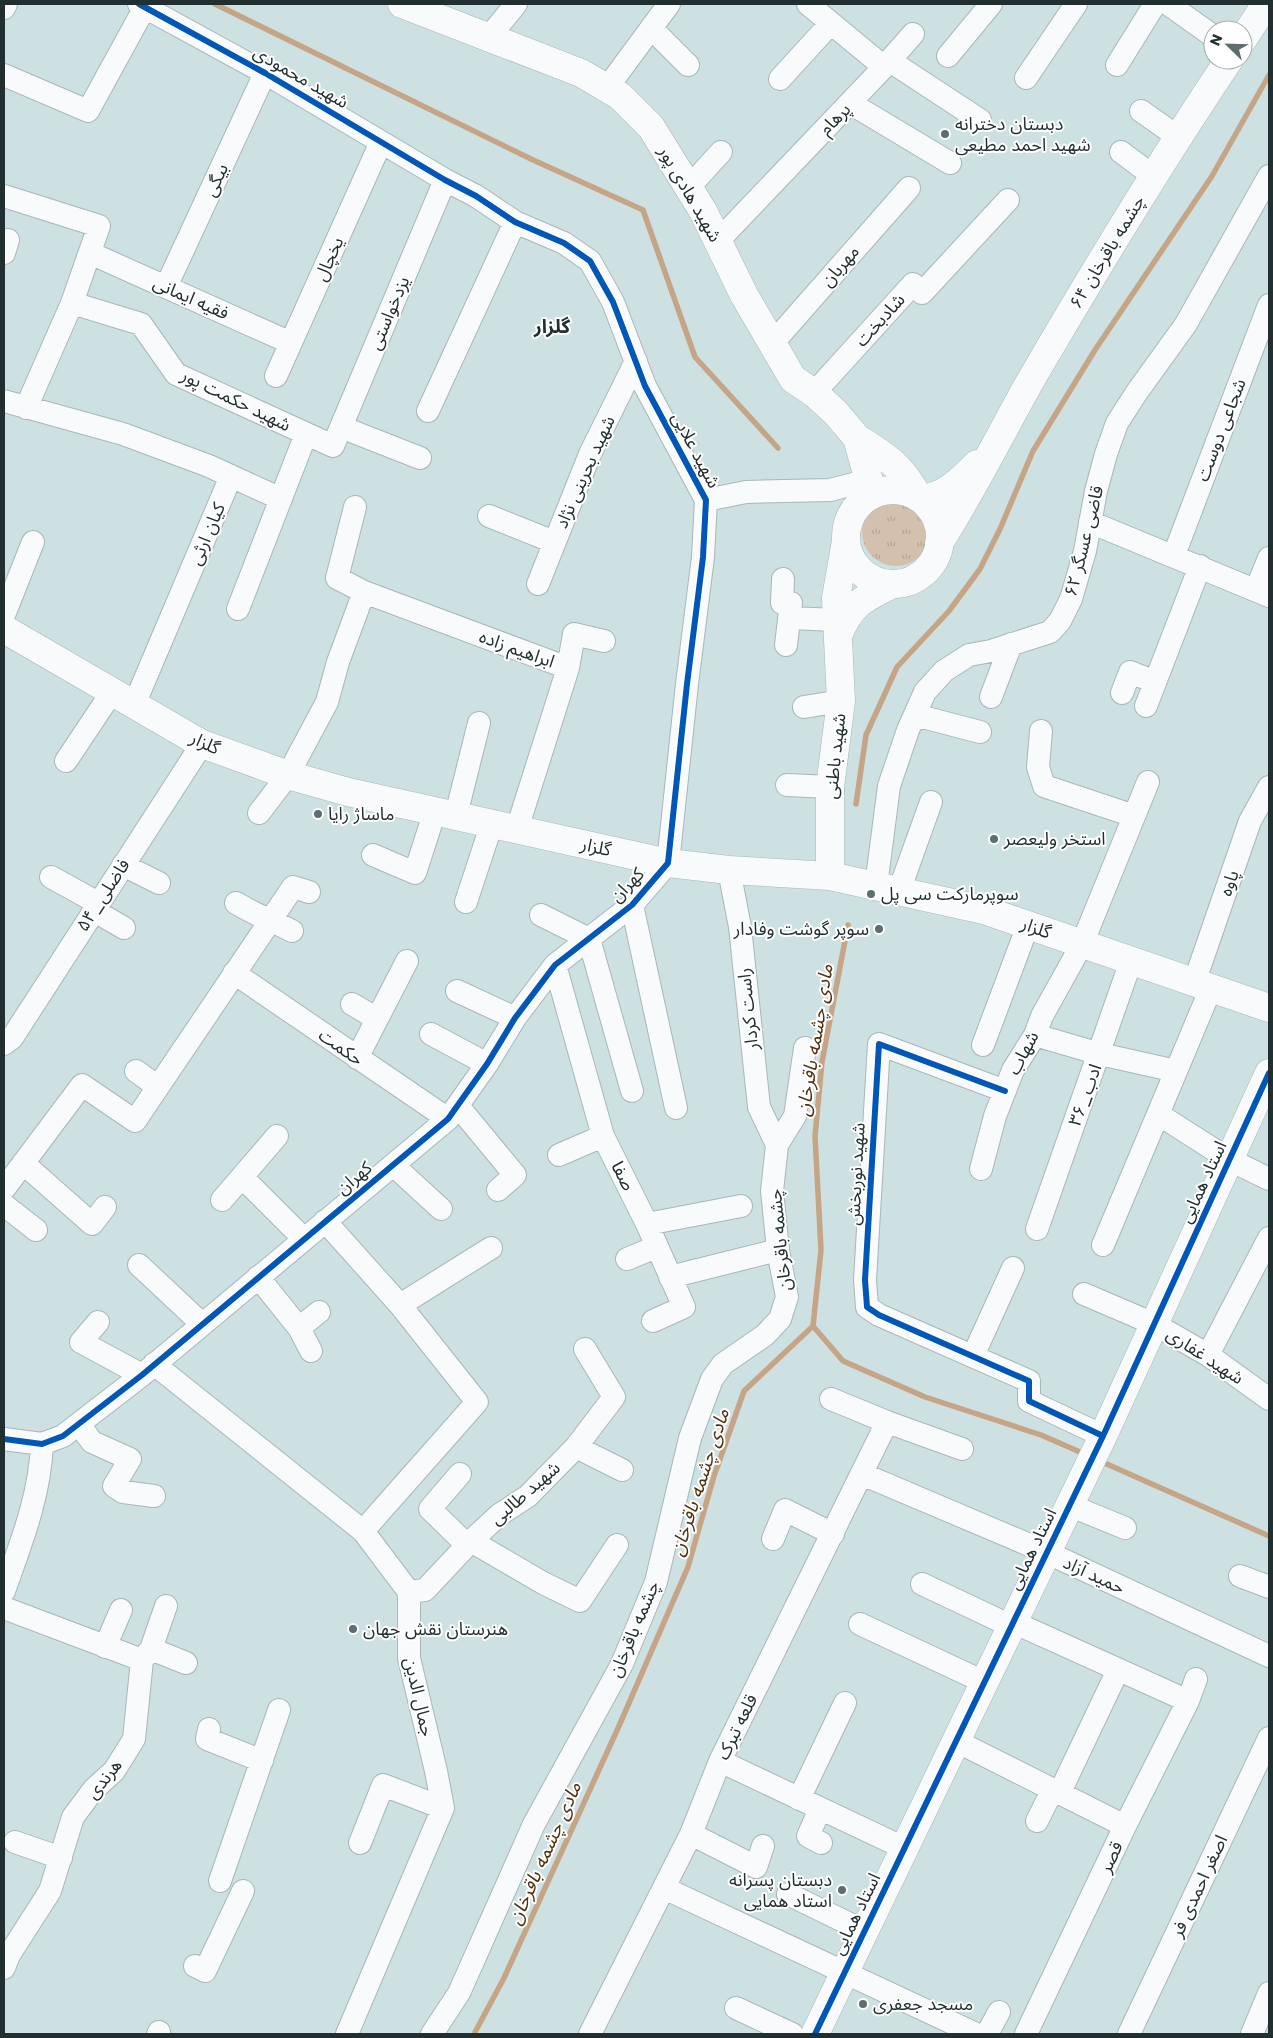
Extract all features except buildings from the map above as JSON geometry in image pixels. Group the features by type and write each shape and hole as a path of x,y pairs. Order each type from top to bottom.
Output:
{"street":[{"path":"4,8 6,4"},
{"name":"شهید هادی پور","path":"402,4 581,73 620,96 651,127 703,211 744,295 771,345 793,379 814,393 835,412 857,438 871,487"},
{"path":"489,38 516,4"},
{"path":"607,88 669,4"},
{"path":"808,4 887,64 980,120"},
{"path":"948,56 991,4"},
{"path":"1026,78 1076,4"},
{"path":"1117,65 1155,4"},
{"path":"1168,4 1203,29"},
{"path":"1253,24 1266,4"},
{"path":"4,75 88,111 142,5"},
{"name":"شهید محمودی","path":"142,5 265,74 445,180"},
{"path":"780,79 831,23"},
{"path":"651,28 688,65"},
{"name":"پرهام","path":"718,242 887,64 913,34"},
{"name":"چشمه باقرخان ۶۴","path":"992,449 1094,272 1153,176 1222,70"},
{"name":"بیگی","path":"166,287 265,74"},
{"path":"850,103 950,162"},
{"path":"1141,111 1178,137"},
{"name":"یخچال","path":"276,376 381,142"},
{"path":"689,187 721,152"},
{"path":"1121,152 1153,176"},
{"name":"قاضی عسگر ۶۲","path":"888,888 888,786 925,692 944,671 969,655 1050,632 1060,621 1071,599 1106,454 1117,423 1186,324 1269,176"},
{"name":"شهید علایی","path":"445,180 476,196 516,222 564,244 590,261 613,302 645,386 706,500 703,557 668,863"},
{"name":"یزدخواستی","path":"337,437 445,180"},
{"name":"مهربان","path":"771,345 909,188"},
{"path":"4,196 99,226 72,303 26,408"},
{"name":"شادبخت","path":"814,393 913,284 922,293 1008,200"},
{"path":"428,411 516,222"},
{"name":"فقیه ایمانی","path":"90,253 291,343"},
{"name":"شهید حکمت پور","path":"72,303 141,324 176,374 306,434 337,437 420,458"},
{"name":"شجاعی دوست","path":"1174,555 1269,305"},
{"name":"شهید بحرینی نژاد","path":"538,584 590,454 636,361"},
{"path":"4,401 123,434 231,476 281,498"},
{"path":"238,609 306,434"},
{"path":"789,618 837,628 867,596 894,584 918,577 928,568 935,557 940,531 930,508 920,498 908,479 892,460 857,438"},
{"path":"706,500 746,492 871,487 904,492 920,498 944,494 992,449"},
{"path":"939,543 960,510 992,449"},
{"name":"کیان ارثی","path":"66,761 123,698 231,476"},
{"path":"871,487 853,513 847,527 846,541 853,561 867,576 880,582 894,584"},
{"name":"ابراهیم زاده","path":"355,507 337,578 364,592 568,668 505,826 466,902"},
{"path":"488,516 554,542"},
{"path":"1090,522 1263,593 1269,558"},
{"name":"شهید باطنی","path":"830,876 830,787 841,701 836,598 846,541"},
{"path":"4,615 32,542"},
{"path":"1146,706 1200,566"},
{"path":"783,579 782,603 791,602 786,645"},
{"path":"260,813 288,775 327,702 338,662 364,592"},
{"name":"گلزار","path":"4,630 202,744 288,775 348,792 668,863 729,870 830,876 994,912 1269,1008"},
{"path":"568,668 574,634 604,641"},
{"path":"991,697 1012,644"},
{"path":"1122,692 1130,672 1155,682"},
{"path":"804,707 841,701"},
{"path":"915,715 980,732"},
{"path":"373,855 415,873 445,813 479,723"},
{"path":"1041,731 1038,767 1044,786 1134,816"},
{"name":"۵۴_فاضلی","path":"4,1044 12,1038 202,744"},
{"name":"شهاب","path":"981,1169 995,1116 1013,1070 1035,1034 1042,1016 1082,944 1148,782"},
{"path":"787,785 830,787"},
{"name":"پاوه","path":"1103,1245 1176,1072 1202,985 1260,825 1269,787"},
{"path":"888,888 931,802"},
{"name":"کهران","path":"4,1439 42,1444 63,1436 148,1370 393,1166 453,1113 488,1064 515,1018 555,964 632,905 668,863"},
{"path":"123,865 159,883"},
{"name":"راست کردار","path":"729,870 740,927 759,1107 776,1144"},
{"path":"51,877 124,928"},
{"path":"4,1188 82,1085 135,1121 293,887 309,892"},
{"path":"236,903 259,917 270,920 292,931"},
{"path":"632,905 676,1108"},
{"path":"541,914 590,939 632,1091"},
{"path":"983,1045 1028,925"},
{"path":"357,1058 407,961"},
{"name":"۳۶_ادب","path":"1037,1229 1132,961"},
{"name":"صفا","path":"555,964 603,1136 647,1224 656,1248 684,1307 653,1321"},
{"name":"حکمت","path":"234,973 357,1058 453,1113 515,1175 498,1190"},
{"path":"457,991 515,1018"},
{"path":"352,1004 377,1019"},
{"path":"431,1034 488,1064"},
{"path":"1035,1034 1100,1054 1176,1072"},
{"name":"شهید نوربخش","path":"973,1356 879,1315 867,1307 865,1280 879,1044 1004,1091"},
{"name":"چشمه باقرخان","path":"432,2034 459,1993 534,1824 622,1664 656,1582 690,1438 712,1379 724,1364 765,1335 780,1319 787,1297 778,1250 772,1191 776,1144 795,1116 805,1048"},
{"path":"136,1071 158,1087"},
{"name":"استاد همایی","path":"815,2034 1103,1436 1269,1073"},
{"path":"1158,1114 1230,1160 1269,1179"},
{"path":"222,1200 277,1136"},
{"path":"559,1155 603,1136"},
{"path":"23,1163 92,1224 105,1208"},
{"path":"393,1166 440,1209"},
{"path":"242,1177 304,1239"},
{"path":"4,1205 36,1230"},
{"path":"647,1224 741,1206"},
{"path":"325,1221 400,1305 477,1402 363,1531"},
{"path":"1208,1355 1269,1238"},
{"path":"400,1305 491,1248"},
{"path":"627,1259 656,1248"},
{"path":"670,1277 778,1250"},
{"path":"139,1266 202,1324"},
{"path":"1013,1268 973,1356 1030,1381 1029,1401 1103,1436"},
{"path":"258,1278 299,1328 311,1351"},
{"name":"شهید غفاری","path":"1084,1294 1154,1324 1208,1355 1269,1399"},
{"path":"299,1328 319,1312"},
{"path":"98,1322 81,1342 148,1370 363,1531 408,1592"},
{"name":"شهید طالبی","path":"408,1592 425,1590 469,1543 499,1515 528,1496 576,1447 614,1397 586,1349"},
{"path":"832,1399 887,1422 962,1449"},
{"name":"قلعه تبرک","path":"590,2034 691,1834 720,1761 887,1422"},
{"path":"79,1424 92,1442 130,1460 114,1486 124,1492 154,1496"},
{"path":"4,1591 31,1514 41,1466 42,1444"},
{"path":"576,1447 622,1470"},
{"path":"460,1474 430,1509 469,1543 580,1601 617,1545"},
{"name":"حمید آزاد","path":"862,1474 1046,1552 1269,1656"},
{"path":"1072,1499 1125,1528"},
{"path":"773,1539 785,1510 833,1534"},
{"path":"1240,1576 1269,1587"},
{"path":"922,1584 1188,1701"},
{"name":"جمال الدین","path":"408,1592 409,1658 443,1808"},
{"name":"هرندی","path":"4,1968 9,1945 50,1891 73,1817 94,1789 114,1771 134,1739 146,1655 166,1606"},
{"path":"4,1608 105,1646 186,1664"},
{"path":"105,1646 121,1610"},
{"path":"860,1624 984,1682"},
{"path":"1037,1821 1056,1790 1118,1670"},
{"name":"قصر","path":"1026,2034 1125,1826 1188,1701 1196,1679"},
{"path":"799,1798 844,1703"},
{"path":"220,1881 279,1710"},
{"path":"209,1729 207,1739 262,1761"},
{"name":"اصغر احمدی فر","path":"1129,2034 1269,1738"},
{"path":"956,1741 1125,1826"},
{"path":"720,1761 904,1848"},
{"path":"347,2034 443,1808 383,1785 360,1843"},
{"path":"820,1809 808,1836 821,1843"},
{"path":"691,1834 756,1867 763,1846"},
{"path":"15,1842 61,1858"},
{"path":"664,1888 976,2034"},
{"path":"195,1966 205,1971 243,1892"},
{"path":"788,1894 864,1931"},
{"path":"1252,2034 1269,1993"},
{"path":"736,2008 792,2034"},
{"path":"987,2034 998,2012"}],"green space":[{"path":"896,498 909,501 920,508 927,519 930,532 927,545 920,556 909,563 896,566 883,563 872,556 865,545 862,532 865,519 872,508 883,501"}],"waterway":[{"path":"215,4 531,159 643,210 695,357 778,448"},
{"path":"856,804 866,735 897,667 949,611 980,569 1000,529 1033,451 1095,350 1212,176 1269,75"},
{"name":"مادی چشمه باقرخان","path":"474,2034 504,1978 619,1726 688,1567 714,1476 744,1391 813,1326 821,1250 815,1136 822,1062 848,925"},
{"path":"813,1326 843,1361 925,1397 1041,1435 1087,1455"},
{"path":"1100,1461 1269,1536"}],"cycle path":[{"path":"4,1439 42,1444 63,1436 142,1375 448,1119 487,1064 515,1018 555,965 632,905 668,863 703,557 706,500 645,386 613,302 590,261 564,243 515,222 476,196 445,180 265,73 139,4"},
{"path":"1005,1091 879,1044 865,1280 867,1307 879,1315 1029,1381 1029,1401 1103,1436"},
{"path":"815,2034 1103,1436 1269,1073"}],"place":[{"name":"دبستان دخترانه شهید احمد مطیعی","path":"945,134"},
{"name":"ماساژ رایا","path":"318,814"},
{"name":"استخر ولیعصر","path":"994,839"},
{"name":"سوپرمارکت سی پل","path":"871,894"},
{"name":"سوپر گوشت وفادار","path":"879,929"},
{"name":"هنرستان نقش جهان","path":"353,1629"},
{"name":"دبستان پسرانه استاد همایی","path":"842,1890"},
{"name":"مسجد جعفری","path":"863,2004"}],"district":[{"name":"گلزار","path":"552,326"}]}
